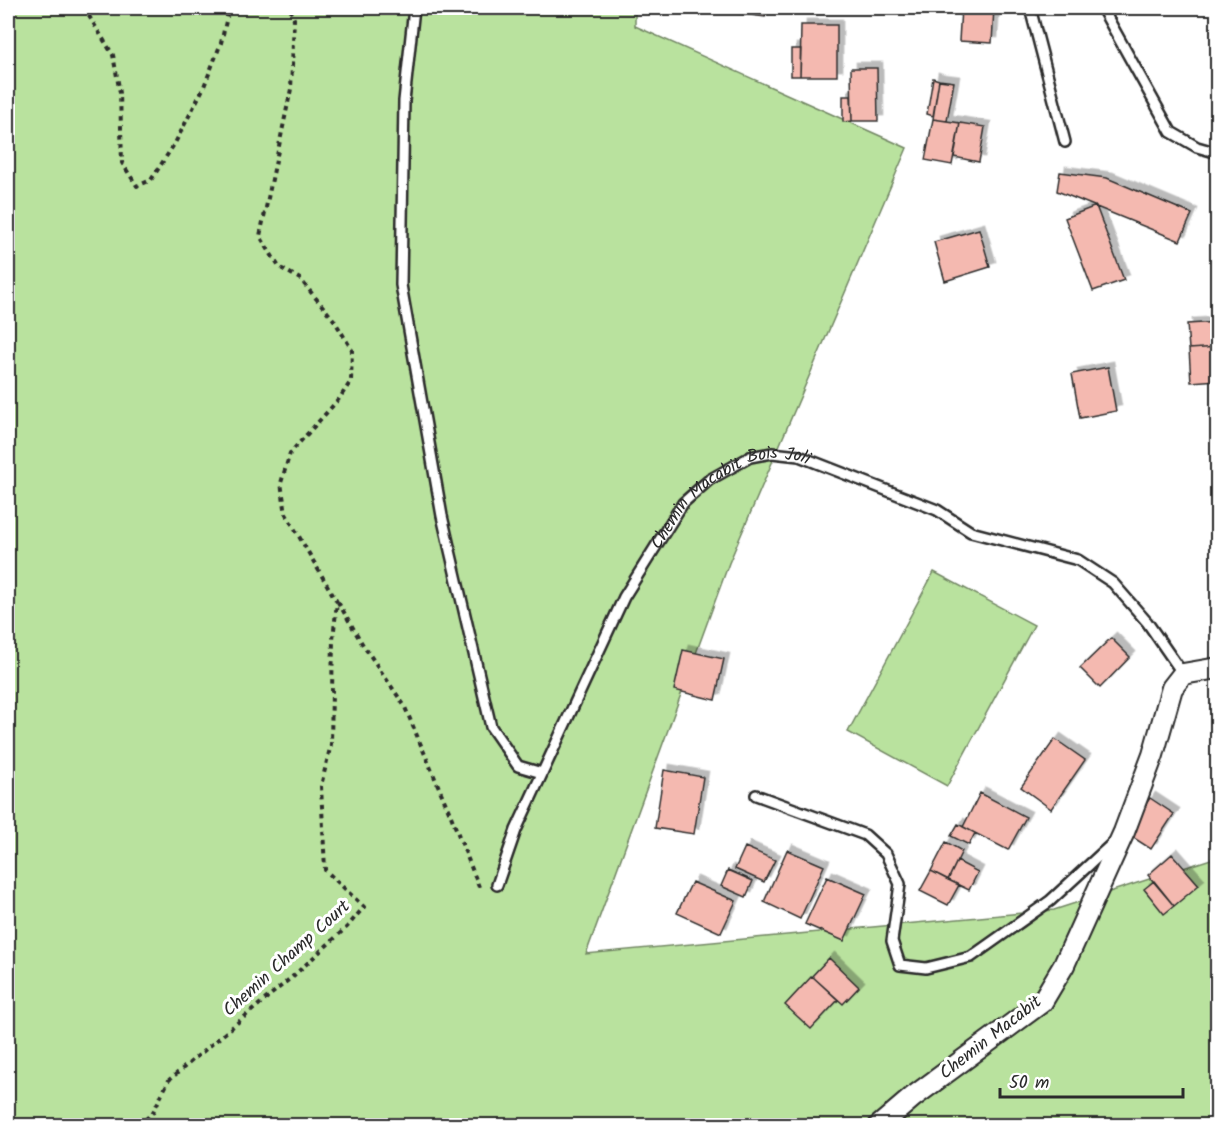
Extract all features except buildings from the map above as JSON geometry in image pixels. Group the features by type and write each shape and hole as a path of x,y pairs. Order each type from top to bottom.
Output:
{"street":[{"path":"1124,832 1153,755 1172,688 1183,674 1218,668"},
{"name":"Chemin Macabit","path":"879,1125 913,1097 1042,1002 1064,965 1124,832"}],"lane":[{"path":"414,8 404,101 401,285 442,516 491,727 518,766 542,773"},
{"path":"1030,8 1065,142"},
{"path":"1102,8 1170,132 1197,147 1218,153"},
{"name":"Chemin Macabit Bois Joli","path":"497,885 516,830 624,597 683,502 709,480 750,457 772,453 799,456 937,510 971,532 1078,560 1113,583 1147,622 1183,674"},
{"path":"756,795 865,835 886,854 900,884 892,941 900,965 926,968 971,957 1050,902 1124,832"}],"path":[{"path":"84,8 113,55 120,93 122,163 137,186 151,180 175,143 198,98 221,43 229,8"},
{"path":"290,8 294,19 291,89 260,236 279,267 300,279 334,320 352,350 351,381 339,399 290,453 281,483 286,514 363,645 404,705 479,887 487,892 497,885"},
{"name":"Chemin Champ Court","path":"139,1125 153,1112 169,1080 292,977 364,908 325,870 321,786 331,744 333,639 337,602"}],"green space":[{"path":"8,8 635,8 635,26 907,148 729,563 586,954 1054,910 1217,857 1217,1125 8,1125"},
{"path":"934,572 1034,625 947,786 848,732"}]}
